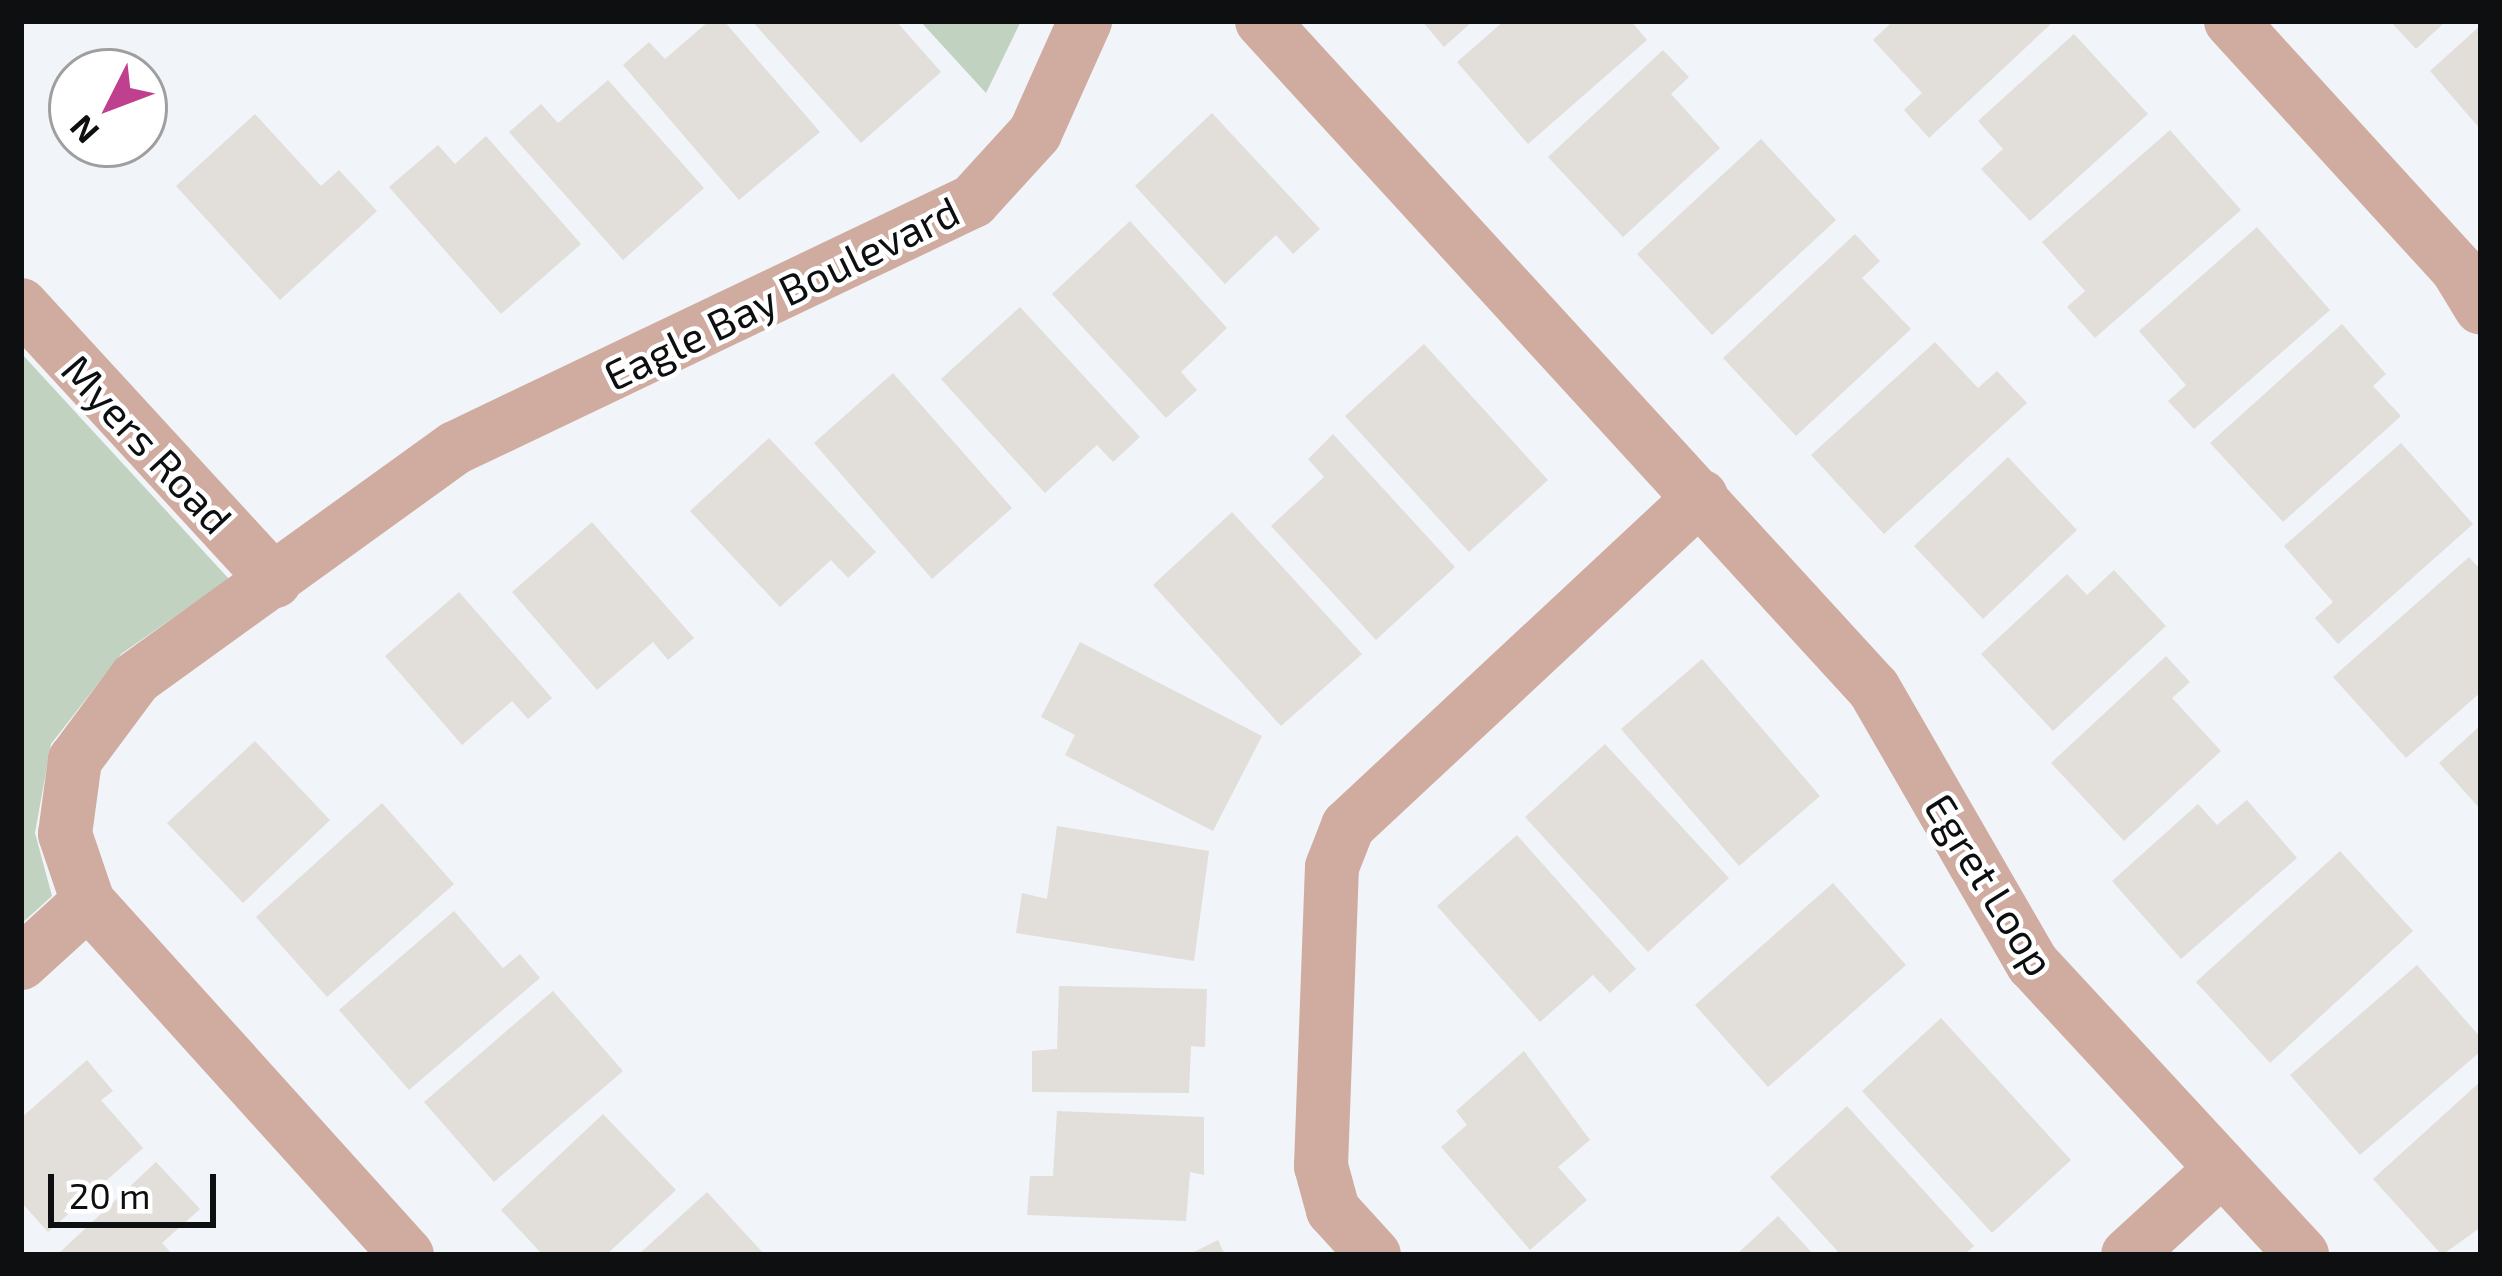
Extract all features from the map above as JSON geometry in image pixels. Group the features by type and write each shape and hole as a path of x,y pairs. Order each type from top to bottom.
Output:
{"street":[{"name":"Eagle Bay Boulevard","path":"88,902 65,834 75,760 136,678 454,448 973,201 1035,133 1085,21"},
{"name":"Egret Loop","path":"1262,21 1874,689 2032,964 2302,1255"},
{"path":"2231,21 2458,270 2481,308"},
{"name":"Myers Road","path":"21,305 275,581"},
{"path":"1374,1255 1334,1210 1321,1166 1332,867 1348,826 1701,497"},
{"path":"21,963 88,902 407,1255"},
{"path":"2128,1255 2222,1169"}],"green space":[{"path":"920,21 1021,21 986,93"},
{"path":"21,353 229,579 121,654 51,744 35,833 52,896 21,924"}],"building":[{"path":"709,21 724,21 820,132 739,200 623,65 649,42 665,59"},
{"path":"752,21 896,21 941,72 861,143"},
{"path":"1422,21 1473,21 1444,47"},
{"path":"1504,21 1631,21 1647,40 1528,144 1457,62"},
{"path":"1893,21 2054,21 1929,138 1904,110 1922,93 1873,40"},
{"path":"2390,21 2446,21 2416,49"},
{"path":"2481,25 2481,130 2430,71"},
{"path":"2074,34 2148,114 2030,221 1981,169 2003,149 1978,121"},
{"path":"1663,50 1689,77 1671,94 1720,148 1623,237 1548,157"},
{"path":"608,80 704,188 623,260 509,132 541,104 558,123"},
{"path":"1212,113 1320,229 1293,254 1276,235 1225,284 1135,186"},
{"path":"255,114 321,186 339,170 377,211 280,300 176,186"},
{"path":"2170,130 2241,210 2095,338 2067,307 2085,291 2042,242"},
{"path":"486,136 581,244 501,314 389,187 438,145 455,164"},
{"path":"1761,139 1836,220 1712,335 1637,254"},
{"path":"1130,221 1227,328 1181,372 1197,390 1166,418 1052,294"},
{"path":"2257,227 2330,310 2194,429 2168,401 2186,385 2139,331"},
{"path":"1855,234 1880,261 1862,278 1911,329 1796,436 1723,358"},
{"path":"1020,307 1140,437 1113,462 1097,445 1045,493 941,379"},
{"path":"2342,324 2386,374 2373,386 2401,416 2283,522 2210,443"},
{"path":"1935,342 1978,388 1997,371 2027,403 1884,534 1811,455"},
{"path":"1424,344 1548,480 1469,552 1345,416"},
{"path":"893,373 1012,508 932,579 814,443"},
{"path":"1333,434 1455,567 1376,640 1271,526 1324,477 1308,459"},
{"path":"769,438 876,552 848,578 831,560 780,607 690,511"},
{"path":"2401,443 2473,524 2338,644 2315,618 2333,602 2284,546"},
{"path":"2008,457 2077,530 1983,619 1914,546"},
{"path":"1232,512 1362,654 1281,726 1153,585"},
{"path":"592,522 694,638 668,660 653,642 597,690 512,592"},
{"path":"2469,557 2481,570 2481,692 2406,758 2333,677"},
{"path":"2114,570 2166,626 2053,731 1981,654 2067,574 2087,595"},
{"path":"459,592 552,698 528,719 512,701 462,745 385,656"},
{"path":"1080,642 1262,736 1213,831 1065,755 1075,735 1041,717"},
{"path":"2166,656 2190,682 2172,698 2221,751 2124,841 2051,763"},
{"path":"1702,659 1820,796 1739,866 1621,729"},
{"path":"2481,725 2481,810 2439,763"},
{"path":"255,741 330,820 243,903 167,823"},
{"path":"1605,744 1729,878 1648,952 1525,817"},
{"path":"2247,800 2297,858 2181,959 2112,881 2198,804 2217,825"},
{"path":"382,803 454,884 327,997 256,917"},
{"path":"1057,826 1209,851 1194,961 1016,933 1022,893 1047,899"},
{"path":"1517,835 1636,969 1610,993 1593,975 1540,1022 1437,906"},
{"path":"2340,851 2413,931 2270,1063 2196,982"},
{"path":"1833,883 1906,965 1768,1087 1695,1005"},
{"path":"454,911 503,968 520,954 540,978 409,1090 339,1010"},
{"path":"2417,965 2481,1038 2481,1051 2360,1155 2290,1075"},
{"path":"1059,986 1207,989 1205,1047 1191,1046 1189,1093 1032,1092 1032,1051 1057,1049"},
{"path":"553,991 623,1071 494,1182 424,1102"},
{"path":"1941,1018 2071,1160 1992,1233 1862,1091"},
{"path":"1524,1051 1590,1140 1558,1167 1587,1200 1530,1250 1441,1147 1467,1125 1456,1111"},
{"path":"87,1060 113,1091 101,1100 143,1148 48,1232 21,1202 21,1118"},
{"path":"2481,1081 2481,1227 2442,1255 2373,1179"},
{"path":"1847,1106 1974,1246 1964,1255 1841,1255 1770,1177"},
{"path":"1057,1111 1204,1117 1204,1175 1190,1172 1186,1221 1027,1215 1030,1176 1053,1176"},
{"path":"603,1114 676,1190 606,1255 543,1255 501,1210"},
{"path":"156,1162 200,1209 162,1243 173,1255 57,1255"},
{"path":"707,1192 765,1255 638,1255"},
{"path":"1778,1216 1814,1255 1736,1255"},
{"path":"1218,1240 1225,1255 1188,1255"}]}
